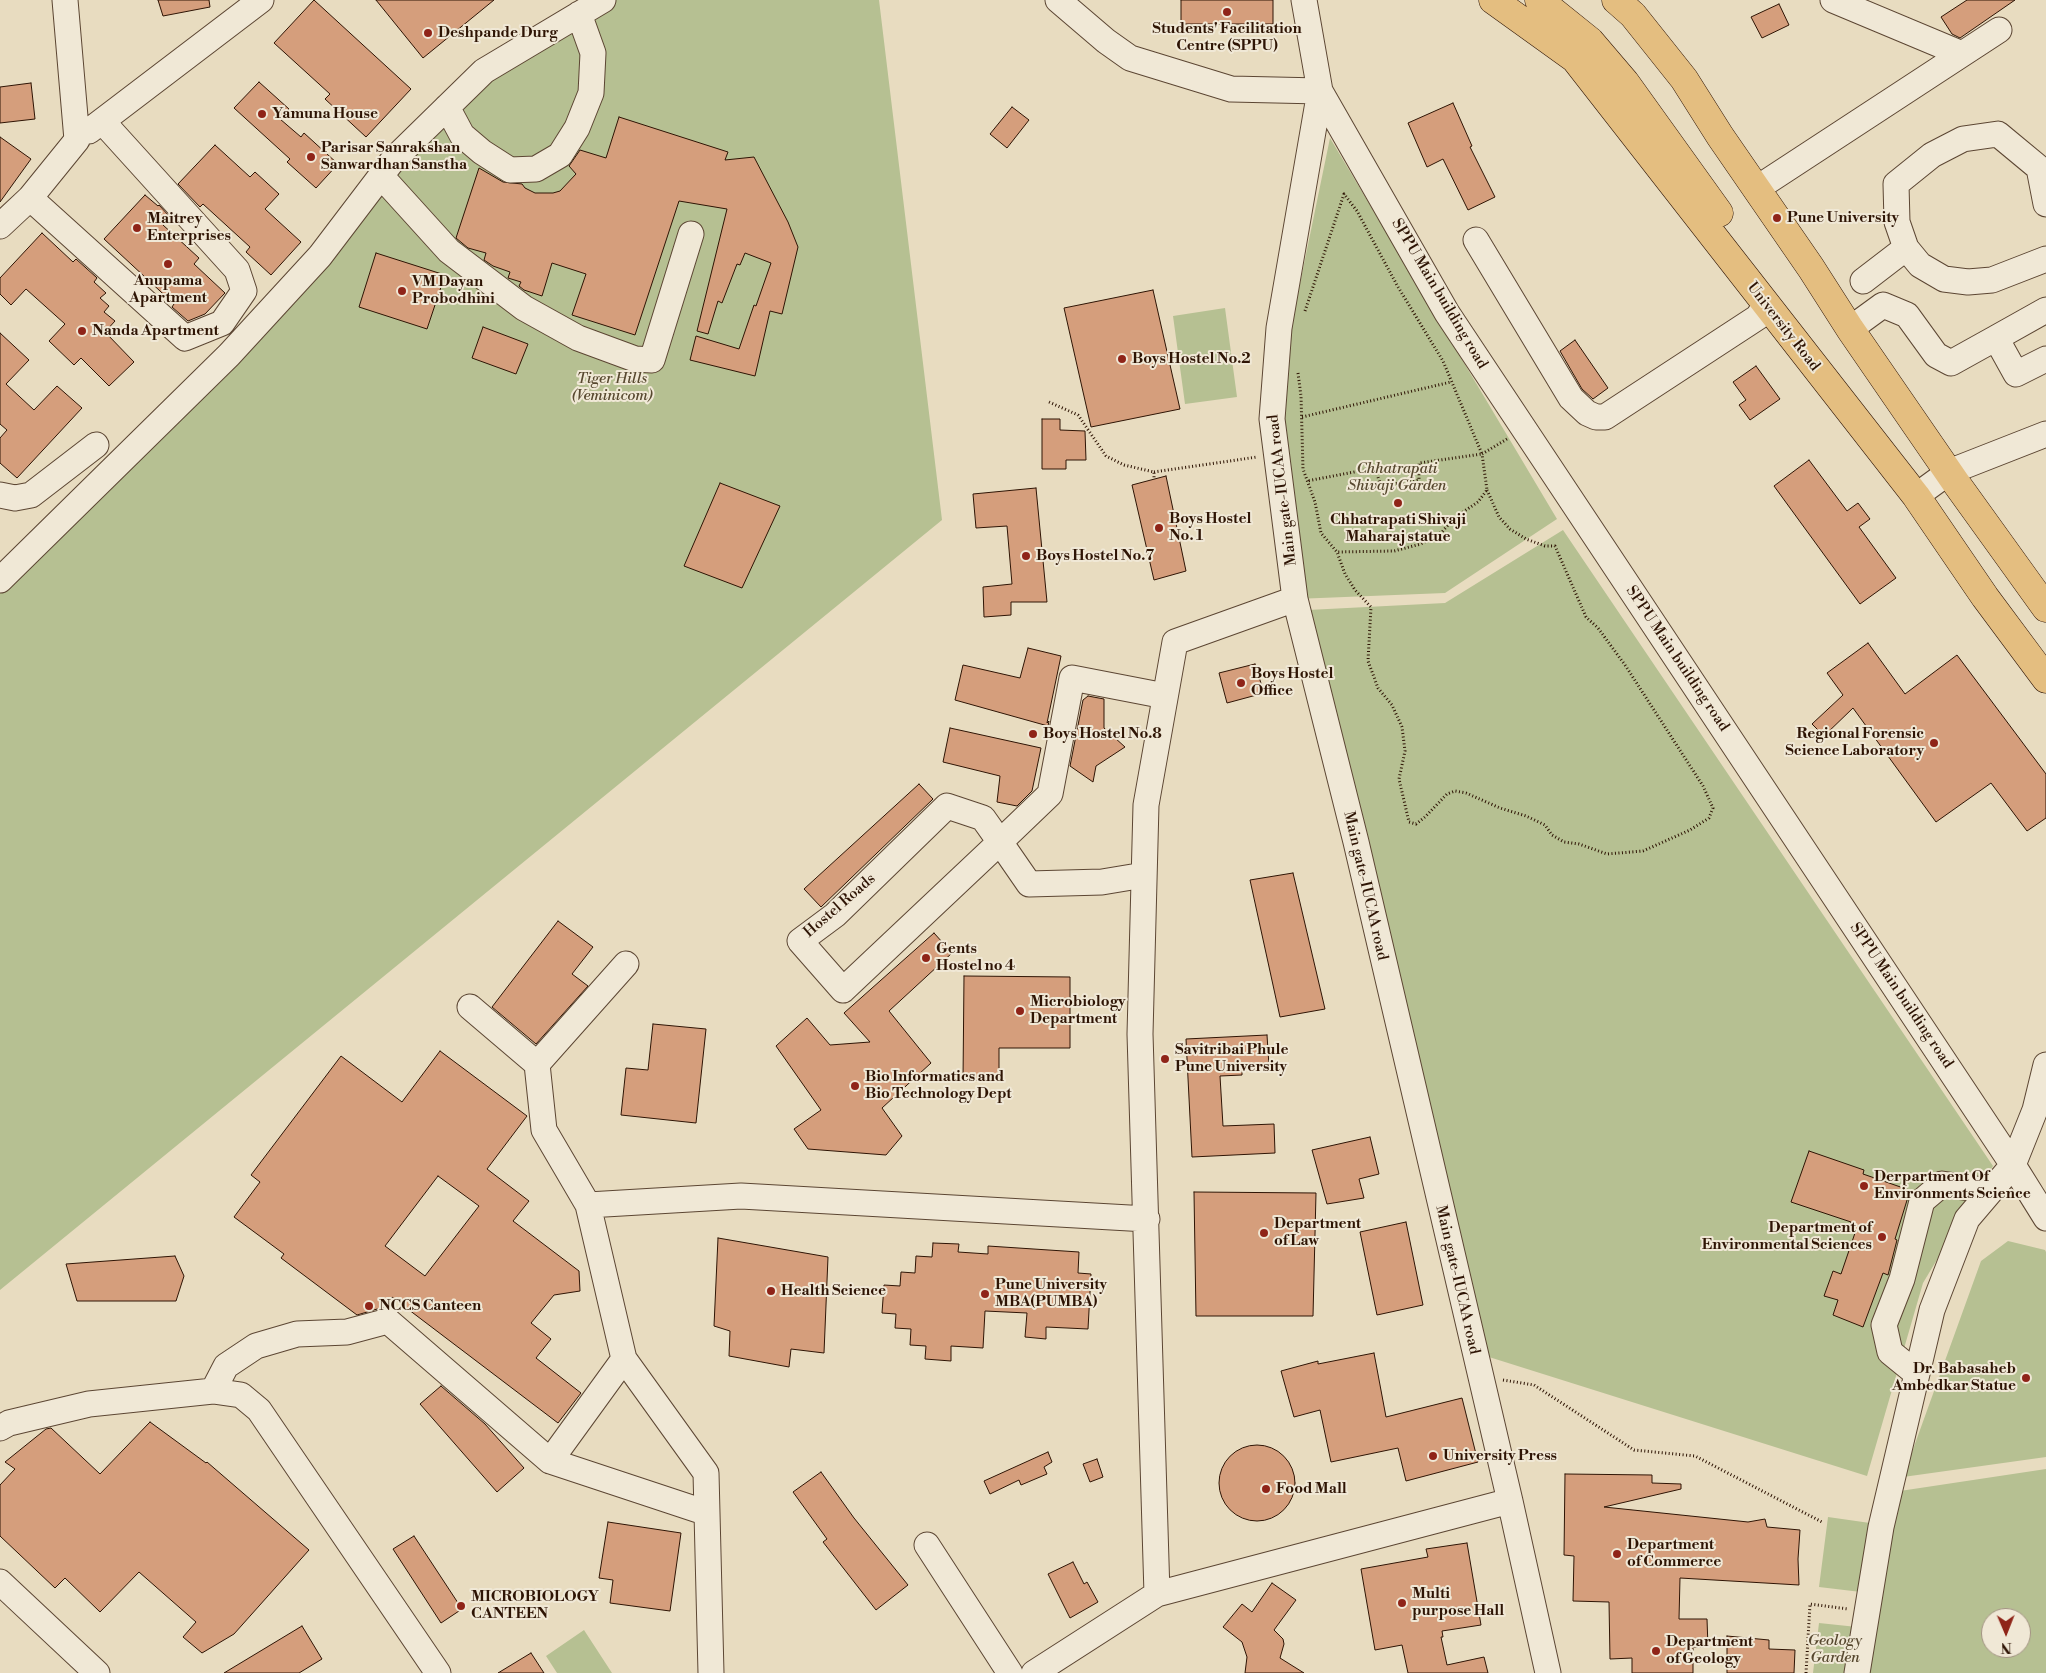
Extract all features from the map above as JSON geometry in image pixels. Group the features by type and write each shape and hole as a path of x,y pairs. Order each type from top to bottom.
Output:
{"main road":[{"name":"University Road","path":"1493,0 1575,59 1910,489 1985,597 2046,679"},
{"path":"1539,0 1590,41 1625,82 1712,204 1883,433 1910,489"},
{"path":"1616,0 1633,15 1684,78 1720,136 1811,268 1850,329 2046,608"}],"street":[{"path":"65,0 77,140"},
{"path":"0,226 30,198 77,140 261,0"},
{"path":"0,580 229,355 320,256 393,160 484,70 603,0"},
{"path":"1058,0 1106,41 1130,58 1231,88 1320,92 1304,0"},
{"path":"1833,0 1962,54"},
{"path":"447,107 462,135 482,152 510,170 536,169 560,155 577,128 591,93 593,53 579,14"},
{"path":"1756,189 1999,30"},
{"name":"SPPU Main building road","path":"1320,92 1447,313 2013,1165 2046,1218"},
{"name":"Main gate-IUCAA road","path":"1320,92 1279,328 1272,419 1295,598 1356,842 1510,1501 1548,1673"},
{"path":"30,198 185,338 222,323 244,291 237,270 102,121"},
{"path":"2046,204 2039,168 1998,134 1964,139 1932,154 1896,184 1897,222 1906,248 1920,265 1944,279 1968,282 1992,280 2046,259"},
{"path":"380,176 449,250 524,308 578,338 636,359 652,360 691,234"},
{"path":"1476,240 1571,398 1587,413 1596,417 1605,417 1758,317 1765,305"},
{"path":"1863,281 1906,248"},
{"path":"1850,329 1883,305 1907,315 1936,355 1951,363 2046,310"},
{"path":"1996,338 2016,374 2046,359"},
{"path":"1910,489 2046,434"},
{"path":"0,495 15,498 31,495 96,444"},
{"path":"1157,1594 1140,1034 1146,805 1175,642 1295,598"},
{"name":"Hostel Roads","path":"1000,842 983,818 947,806 834,915 800,941 843,990 1000,842 1050,794 1072,678 1165,696"},
{"path":"1000,842 1029,884 1102,882 1144,875"},
{"path":"537,1064 626,964"},
{"path":"470,1007 537,1064 544,1130 588,1205 624,1359 706,1473 711,1673"},
{"path":"1857,1673 1881,1527 1932,1310 1967,1218 2013,1165 2035,1110 2046,1065"},
{"path":"1917,1374 1890,1352 1884,1325 1902,1279 1922,1201 1942,1184 1990,1191"},
{"path":"588,1205 741,1196 1147,1219"},
{"path":"213,1391 226,1366 256,1346 297,1334 348,1332 388,1321 550,1461 707,1513"},
{"path":"550,1461 624,1359"},
{"path":"0,1428 9,1423 89,1404 213,1391 241,1395 259,1410 438,1673"},
{"path":"1041,1670 1157,1594 1510,1501"},
{"path":"927,1545 1010,1673"},
{"path":"0,1582 97,1673"}],"path":[{"path":"1297,368 1301,396 1303,468 1314,502 1321,533 1337,552 1345,574 1354,590 1371,607 1368,660 1378,688 1392,705 1402,726 1405,751 1399,779 1409,822 1416,824 1425,818 1447,794 1455,791 1479,797 1500,808 1526,816 1545,825 1552,835 1564,842 1579,844 1608,854 1643,851 1690,830 1709,818 1713,808 1703,786 1625,665 1598,628 1586,617 1555,546 1545,546 1526,539 1510,529 1499,517 1487,490 1482,454 1443,361 1398,286 1357,211 1344,194 1304,313"},
{"path":"1302,417 1451,382"},
{"path":"1049,402 1078,415 1106,456 1124,465 1154,472 1277,454"},
{"path":"1307,481 1375,468 1381,486 1419,480 1419,464 1482,454 1525,429"},
{"path":"1154,472 1154,480"},
{"path":"1337,552 1394,551 1421,544 1442,532 1454,518 1478,502 1487,490"},
{"path":"1480,1376 1534,1385 1634,1450 1695,1456 1822,1522"},
{"path":"1806,1673 1810,1604 1867,1612"}],"green space":[{"name":"Tiger Hills (Veminicom)","path":"603,0 879,0 942,520 0,1290 0,580 447,107"},
{"name":"Chhatrapati Shivaji Garden","path":"1330,138 1557,519 1445,593 1295,599 1272,419"},
{"path":"1225,308 1237,397 1185,404 1173,316"},
{"path":"1563,530 1993,1166 1923,1283 1867,1476 1489,1357 1308,610 1445,603"},
{"path":"2008,1241 2045,1250 2046,1252 2046,1457 1903,1477 1981,1261"},
{"path":"2046,1469 2046,1673 1868,1673 1900,1491"},
{"path":"1828,1517 1870,1523 1861,1592 1819,1587"},
{"name":"Geology Garden","path":"1819,1623 1857,1627 1852,1673 1813,1673"},
{"path":"584,1630 612,1673 557,1673 546,1656"}],"building":[{"path":"158,0 209,0 210,7 163,16"},
{"path":"314,0 411,89 366,137 325,99 330,94 274,43"},
{"name":"Deshpande Durg","path":"376,0 494,0 423,58"},
{"name":"Students' Facilitation Centre (SPPU)","path":"1181,0 1273,0 1273,24 1181,24"},
{"path":"1967,0 2015,0 1960,38 1952,34 1941,17"},
{"path":"1779,4 1789,25 1762,38 1751,17"},
{"path":"259,82 289,109 280,119 301,137 304,133 338,164 316,188 287,162 290,159 234,108"},
{"path":"31,83 35,119 0,123 0,87"},
{"path":"1453,103 1472,146 1470,147 1495,197 1468,210 1443,159 1427,167 1408,123"},
{"path":"1012,107 1029,120 1007,148 990,134"},
{"path":"619,117 728,152 725,160 754,157 788,222 798,247 782,314 770,311 755,376 690,360 696,336 739,349 771,263 745,253 740,265 737,264 722,303 718,301 708,334 697,331 727,209 679,201 635,335 572,315 586,274 552,263 542,296 524,290 519,286 521,282 508,278 510,272 493,266 484,260 486,253 468,248 456,238 479,168 503,182 522,184 525,188 535,193 560,191 576,174 569,166 580,150 606,158"},
{"path":"0,137 31,159 0,202"},
{"path":"215,145 250,177 255,172 279,194 265,209 301,242 271,275 246,252 250,247 203,204 200,207 178,184"},
{"path":"145,195 159,205 170,217 163,225 199,258 194,264 225,293 205,314 188,321 172,307 174,304 104,239"},
{"path":"42,233 73,262 76,259 96,277 94,282 106,293 100,298 109,306 104,312 115,321 105,332 134,362 109,386 81,358 74,365 49,341 65,324 26,289 11,305 0,294 0,278"},
{"name":"VM Dayan Probodhini","path":"376,253 445,275 427,329 359,307"},
{"name":"Boys Hostel No.2","path":"1153,290 1180,409 1091,427 1064,308"},
{"path":"483,327 528,344 516,374 472,358"},
{"path":"0,333 29,360 6,384 34,410 57,386 82,408 17,478 0,463 0,438 7,430 0,424"},
{"path":"1575,340 1608,388 1593,399 1582,389 1560,351"},
{"path":"1756,366 1780,399 1750,420 1739,405 1746,400 1733,382"},
{"path":"1042,419 1060,419 1060,430 1085,431 1086,460 1066,460 1066,469 1042,469"},
{"path":"1809,460 1847,511 1858,503 1870,519 1859,527 1896,578 1860,604 1774,486"},
{"name":"Boys Hostel No. 1","path":"1166,476 1186,571 1154,580 1132,485"},
{"path":"720,483 780,506 742,588 684,566"},
{"name":"Boys Hostel No.7","path":"1036,488 1047,602 1011,602 1011,615 984,617 983,587 1012,584 1007,526 976,528 973,494"},
{"path":"1868,643 1905,694 1957,655 2046,774 2046,818 2027,831 1991,783 1936,822 1853,708 1824,736 1812,724 1843,695 1827,673"},
{"path":"1028,648 1061,656 1047,723 1049,721 1048,726 955,700 963,665 1020,678"},
{"name":"Boys Hostel Office","path":"1255,664 1264,693 1227,703 1219,673"},
{"path":"1088,696 1104,699 1104,728 1125,747 1096,766 1093,782 1070,766 1083,700"},
{"path":"950,728 1041,748 1032,791 1017,806 997,802 1000,776 943,762"},
{"path":"919,784 933,799 821,907 804,889"},
{"path":"1293,873 1325,1009 1280,1017 1250,880"},
{"path":"558,921 593,947 572,974 588,986 536,1044 492,1007"},
{"name":"Bio Informatics and Bio Technology Dept","path":"934,933 952,953 889,1011 931,1063 882,1108 902,1136 886,1155 808,1149 794,1129 821,1110 776,1046 807,1018 830,1045 870,1042 844,1013"},
{"path":"964,976 1070,977 1070,1048 999,1048 999,1081 963,1080"},
{"path":"653,1024 706,1029 696,1123 621,1115 626,1068 648,1070"},
{"path":"1267,1035 1269,1066 1242,1067 1242,1075 1220,1076 1223,1126 1274,1124 1275,1153 1192,1157 1186,1039"},
{"path":"440,1051 527,1116 487,1169 529,1201 513,1221 579,1271 580,1291 554,1295 531,1323 551,1339 536,1358 581,1393 558,1423 392,1297 384,1307 357,1315 281,1258 284,1254 234,1217 260,1182 251,1175 341,1056 402,1102","holes":["438,1176 479,1206 425,1276 385,1246"]},
{"path":"1370,1137 1379,1174 1359,1179 1364,1198 1327,1204 1312,1150"},
{"name":"Department of Environmental Sciences","path":"1809,1151 1864,1170 1863,1174 1912,1191 1908,1197 1895,1239 1897,1240 1888,1275 1883,1273 1863,1327 1833,1315 1838,1300 1824,1296 1833,1271 1841,1274 1856,1230 1849,1228 1851,1222 1791,1202"},
{"name":"Department of Law","path":"1194,1192 1316,1193 1313,1316 1196,1316"},
{"path":"1406,1222 1423,1305 1377,1315 1360,1232"},
{"name":"Health Science","path":"718,1238 828,1257 824,1353 791,1349 789,1367 729,1356 730,1331 714,1326"},
{"path":"933,1243 959,1244 958,1252 988,1254 988,1246 1079,1252 1078,1273 1091,1274 1088,1329 1046,1327 1046,1339 1025,1337 1027,1313 985,1311 983,1348 951,1346 951,1361 925,1359 926,1346 910,1345 911,1329 895,1328 896,1314 882,1313 884,1285 900,1286 901,1272 915,1273 916,1256 932,1257"},
{"path":"175,1256 184,1276 176,1301 77,1301 66,1264"},
{"path":"1374,1353 1386,1417 1462,1398 1478,1462 1406,1481 1398,1448 1331,1462 1320,1410 1294,1417 1281,1371 1318,1361 1318,1364"},
{"path":"441,1386 485,1424 524,1468 497,1492 420,1404"},
{"path":"150,1422 207,1462 309,1550 234,1634 202,1653 183,1637 196,1622 139,1572 100,1612 65,1578 55,1588 0,1536 0,1485 15,1469 5,1462 46,1429 51,1428 100,1474"},
{"path":"1257,1445 1271,1448 1284,1456 1292,1469 1295,1483 1292,1497 1284,1510 1271,1518 1257,1521 1243,1518 1230,1510 1222,1497 1219,1483 1222,1469 1230,1456 1243,1448"},
{"path":"1048,1452 1052,1462 1044,1467 1047,1474 1021,1485 1019,1480 990,1494 984,1481"},
{"path":"1097,1459 1103,1477 1090,1482 1083,1464"},
{"path":"821,1472 854,1518 908,1585 876,1610 823,1542 827,1539 793,1492"},
{"path":"1565,1474 1652,1475 1652,1483 1681,1484 1681,1489 1604,1507 1748,1522 1765,1519 1767,1527 1800,1530 1799,1585 1680,1578 1679,1619 1707,1619 1708,1647 1693,1647 1693,1673 1632,1673 1632,1658 1610,1659 1609,1602 1573,1601 1574,1556 1564,1555"},
{"path":"608,1522 681,1533 670,1611 610,1603 613,1580 599,1578"},
{"path":"414,1536 462,1609 441,1623 393,1549"},
{"path":"1467,1543 1481,1625 1442,1631 1443,1637 1441,1637 1447,1665 1484,1657 1488,1673 1408,1673 1402,1645 1375,1650 1361,1569 1428,1557 1426,1549"},
{"path":"1073,1562 1084,1584 1087,1582 1098,1602 1070,1618 1048,1574"},
{"path":"1272,1583 1296,1600 1274,1630 1283,1639 1284,1644 1280,1658 1304,1673 1245,1673 1247,1657 1242,1642 1223,1627 1242,1604 1252,1612"},
{"path":"302,1626 322,1659 299,1673 224,1673"},
{"path":"1727,1636 1769,1640 1769,1649 1795,1650 1794,1673 1727,1673"},
{"path":"531,1653 544,1673 498,1673"}],"place":[{"name":"Students' Facilitation Centre (SPPU)","path":"1227,12"},
{"name":"Deshpande Durg","path":"428,33"},
{"name":"Yamuna House","path":"262,114"},
{"name":"Parisar Sanrakshan Sanwardhan Sanstha","path":"311,157"},
{"name":"Pune University","path":"1777,218"},
{"name":"Maitrey Enterprises","path":"137,228"},
{"name":"Anupama Apartment","path":"168,264"},
{"name":"VM Dayan Probodhini","path":"402,291"},
{"name":"Nanda Apartment","path":"82,331"},
{"name":"Boys Hostel No.2","path":"1122,359"},
{"name":"Chhatrapati Shivaji Maharaj statue","path":"1398,503"},
{"name":"Boys Hostel No. 1","path":"1159,528"},
{"name":"Boys Hostel No.7","path":"1026,556"},
{"name":"Boys Hostel Office","path":"1241,683"},
{"name":"Boys Hostel No.8","path":"1033,734"},
{"name":"Regional Forensic Science Laboratory","path":"1934,743"},
{"name":"Gents Hostel no 4","path":"926,958"},
{"name":"Microbiology Department","path":"1020,1011"},
{"name":"Savitribai Phule Pune University","path":"1165,1059"},
{"name":"Bio Informatics and Bio Technology Dept","path":"855,1086"},
{"name":"Derpartment Of Environments Science","path":"1864,1186"},
{"name":"Department of Law","path":"1264,1233"},
{"name":"Department of Environmental Sciences","path":"1882,1237"},
{"name":"Health Science","path":"771,1291"},
{"name":"Pune University MBA(PUMBA)","path":"985,1294"},
{"name":"NCCS Canteen","path":"369,1306"},
{"name":"Dr. Babasaheb Ambedkar Statue","path":"2026,1378"},
{"name":"University Press","path":"1433,1456"},
{"name":"Food Mall","path":"1266,1489"},
{"name":"Department of Commerce","path":"1617,1554"},
{"name":"Multi purpose Hall","path":"1402,1603"},
{"name":"MICROBIOLOGY CANTEEN","path":"461,1606"},
{"name":"Department of Geology","path":"1656,1651"}]}
